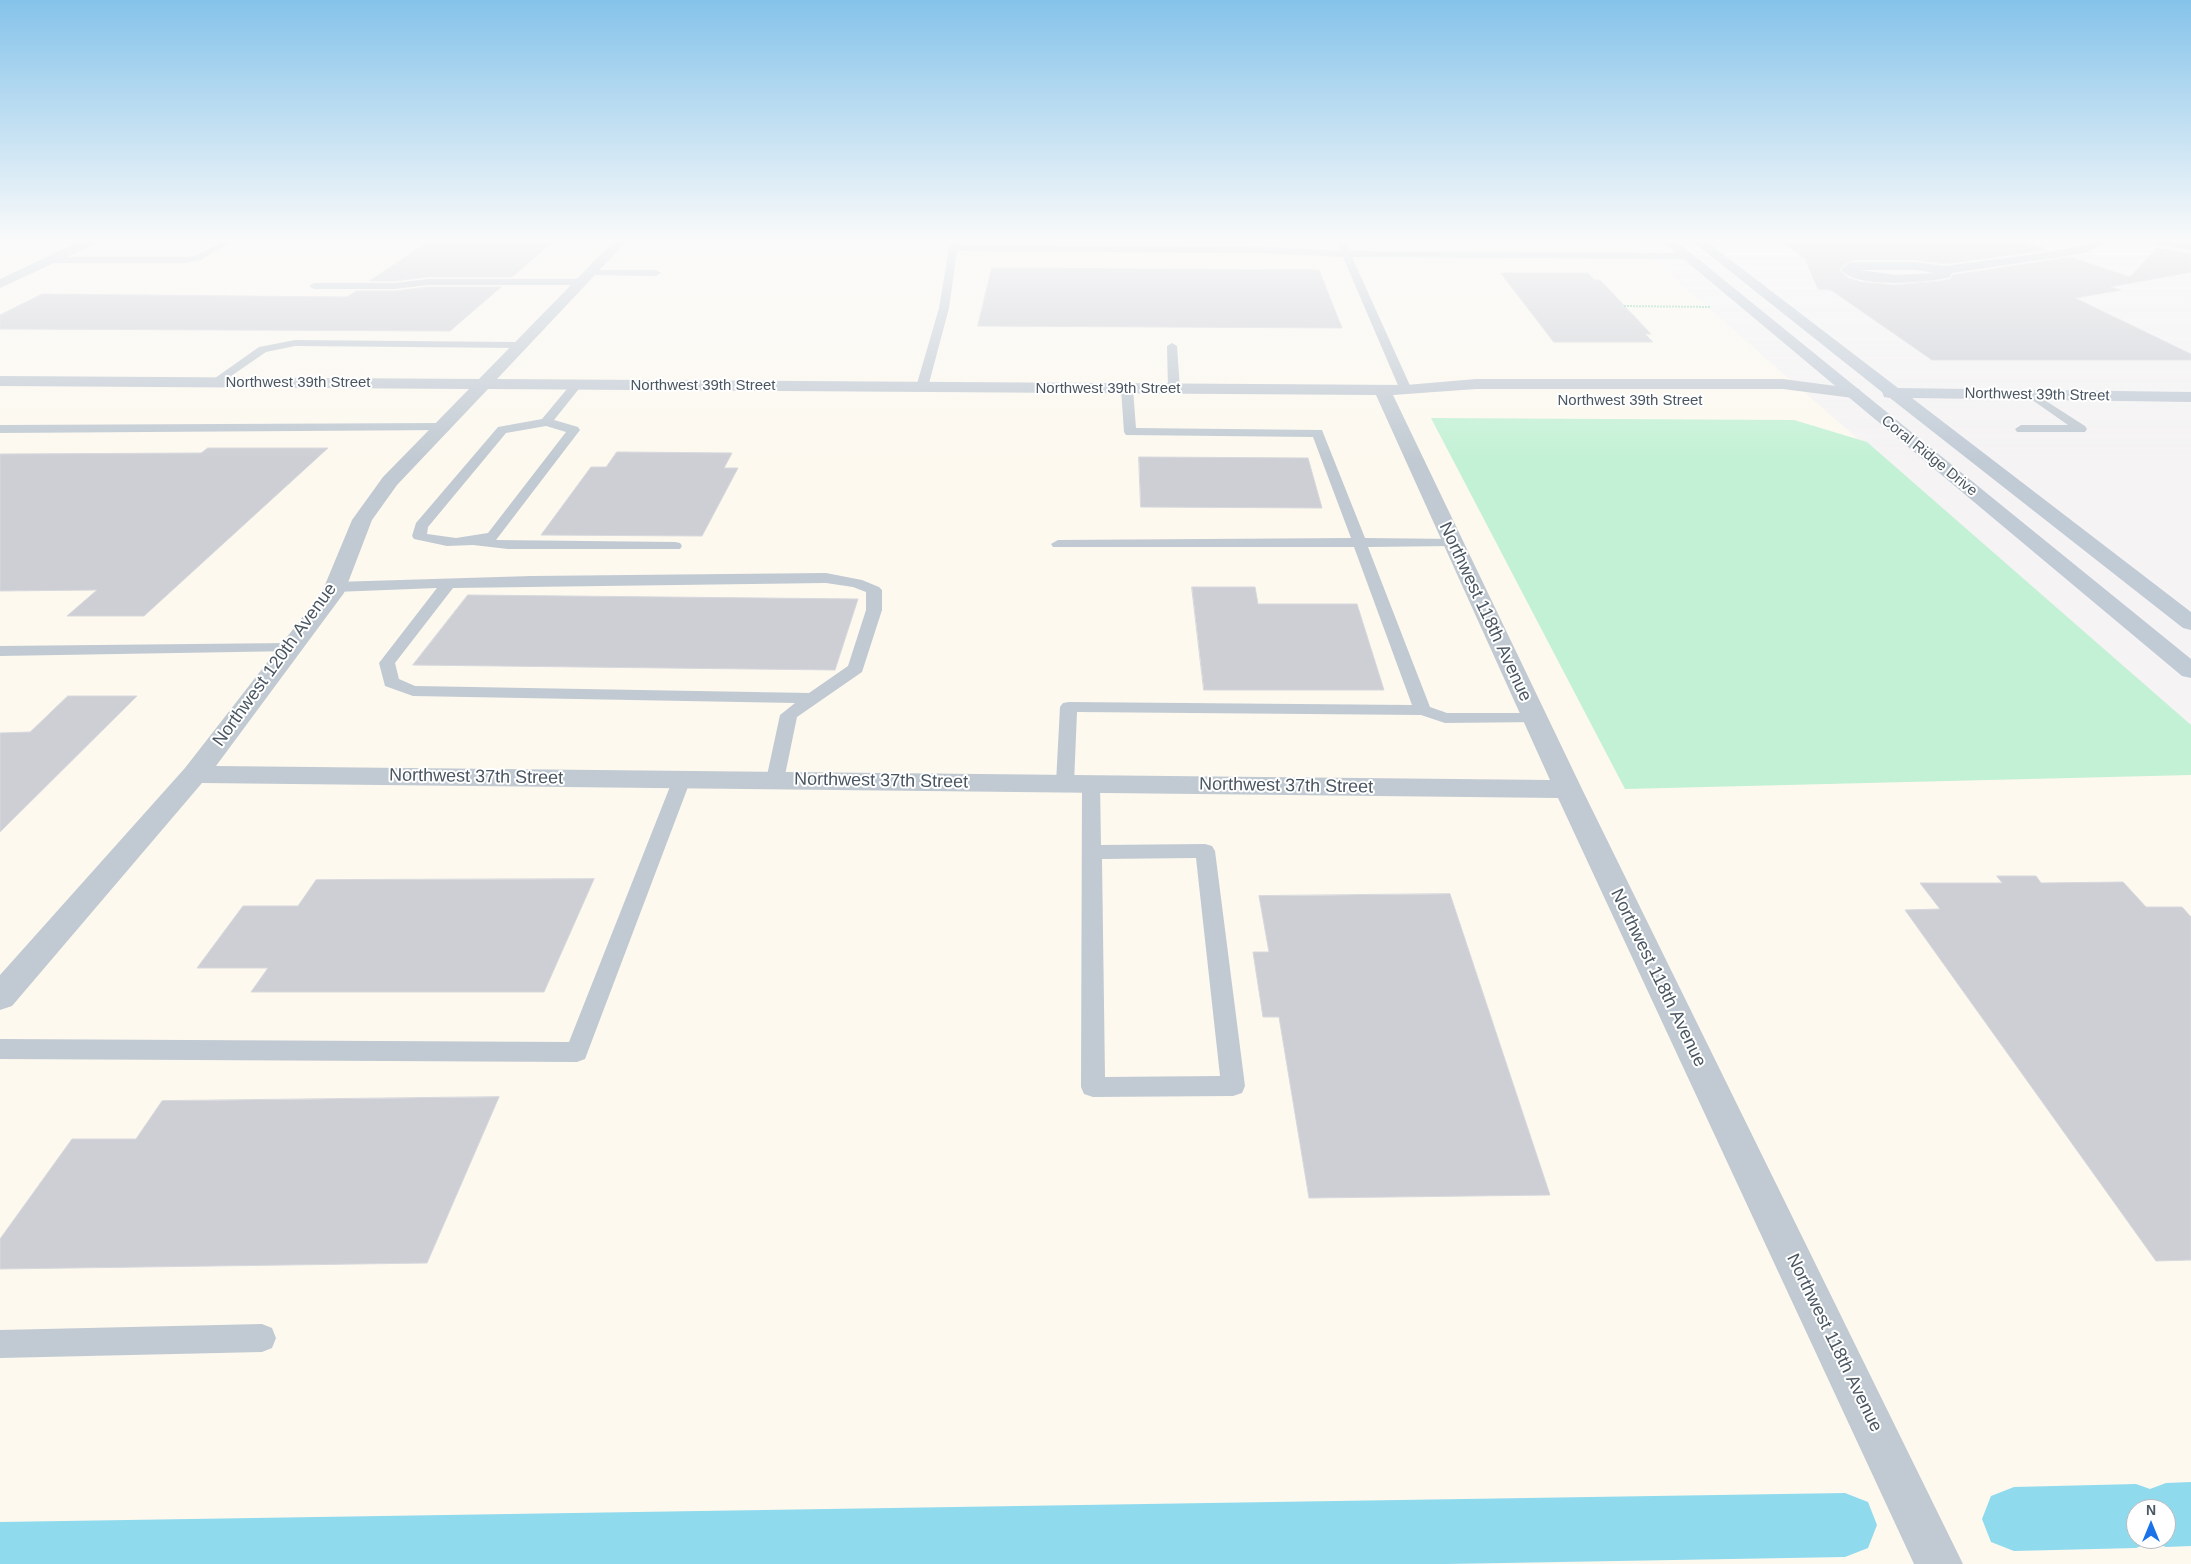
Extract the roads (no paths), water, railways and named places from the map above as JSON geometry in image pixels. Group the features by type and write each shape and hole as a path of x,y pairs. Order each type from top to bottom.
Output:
{"main road":[{"name":"Coral Ridge Drive","path":"1757,314 2191,671"},
{"name":"Coral Ridge Drive","path":"1791,314 2191,623"},
{"name":"Northwest 39th Street","path":"1854,393 2191,397"}],"street":[{"name":"Northwest 120th Avenue","path":"0,997 194,774 333,593 362,520 390,482 550,314"},
{"name":"Northwest 39th Street","path":"0,381 1394,390 1476,384 1783,384 1854,393"},
{"name":"Northwest 39th Street","path":"1394,390 1490,400 1570,400"},
{"name":"Northwest 118th Avenue","path":"1394,390 1453,542 1534,718 1939,1564"},
{"name":"Northwest 39th Street","path":"1797,402 1854,393"},
{"name":"Northwest 37th Street","path":"194,774 1568,789"}],"lane":[{"path":"922,387 942,314"},
{"path":"1367,314 1394,390"},
{"path":"214,383 264,349 295,343 520,345"},
{"path":"1172,346 1174,389"},
{"path":"546,422 576,385"},
{"path":"1127,389 1130,432 1318,433 1423,710"},
{"path":"2021,429 2081,429 2032,395"},
{"path":"476,542 493,536 574,430 546,422 502,430 421,526 419,536 435,542 476,542 508,545 675,546"},
{"path":"0,429 441,427"},
{"path":"1058,544 1453,542"},
{"path":"335,587 531,581 826,578 857,582 874,590 874,610 856,668 789,715 775,780"},
{"path":"448,584 387,663 391,682 413,691 812,698"},
{"path":"0,651 289,648"},
{"path":"1092,852 1205,851 1233,1086 1094,1087 1092,852 1078,783 1069,707 1423,710 1445,718 1534,718"},
{"path":"0,1050 577,1052 682,779"},
{"path":"0,1344 262,1338"}],"waterway":[{"path":"2176,1515 2191,1514"},
{"path":"2014,1519 2126,1516"},
{"path":"0,1555 1845,1525"}]}
